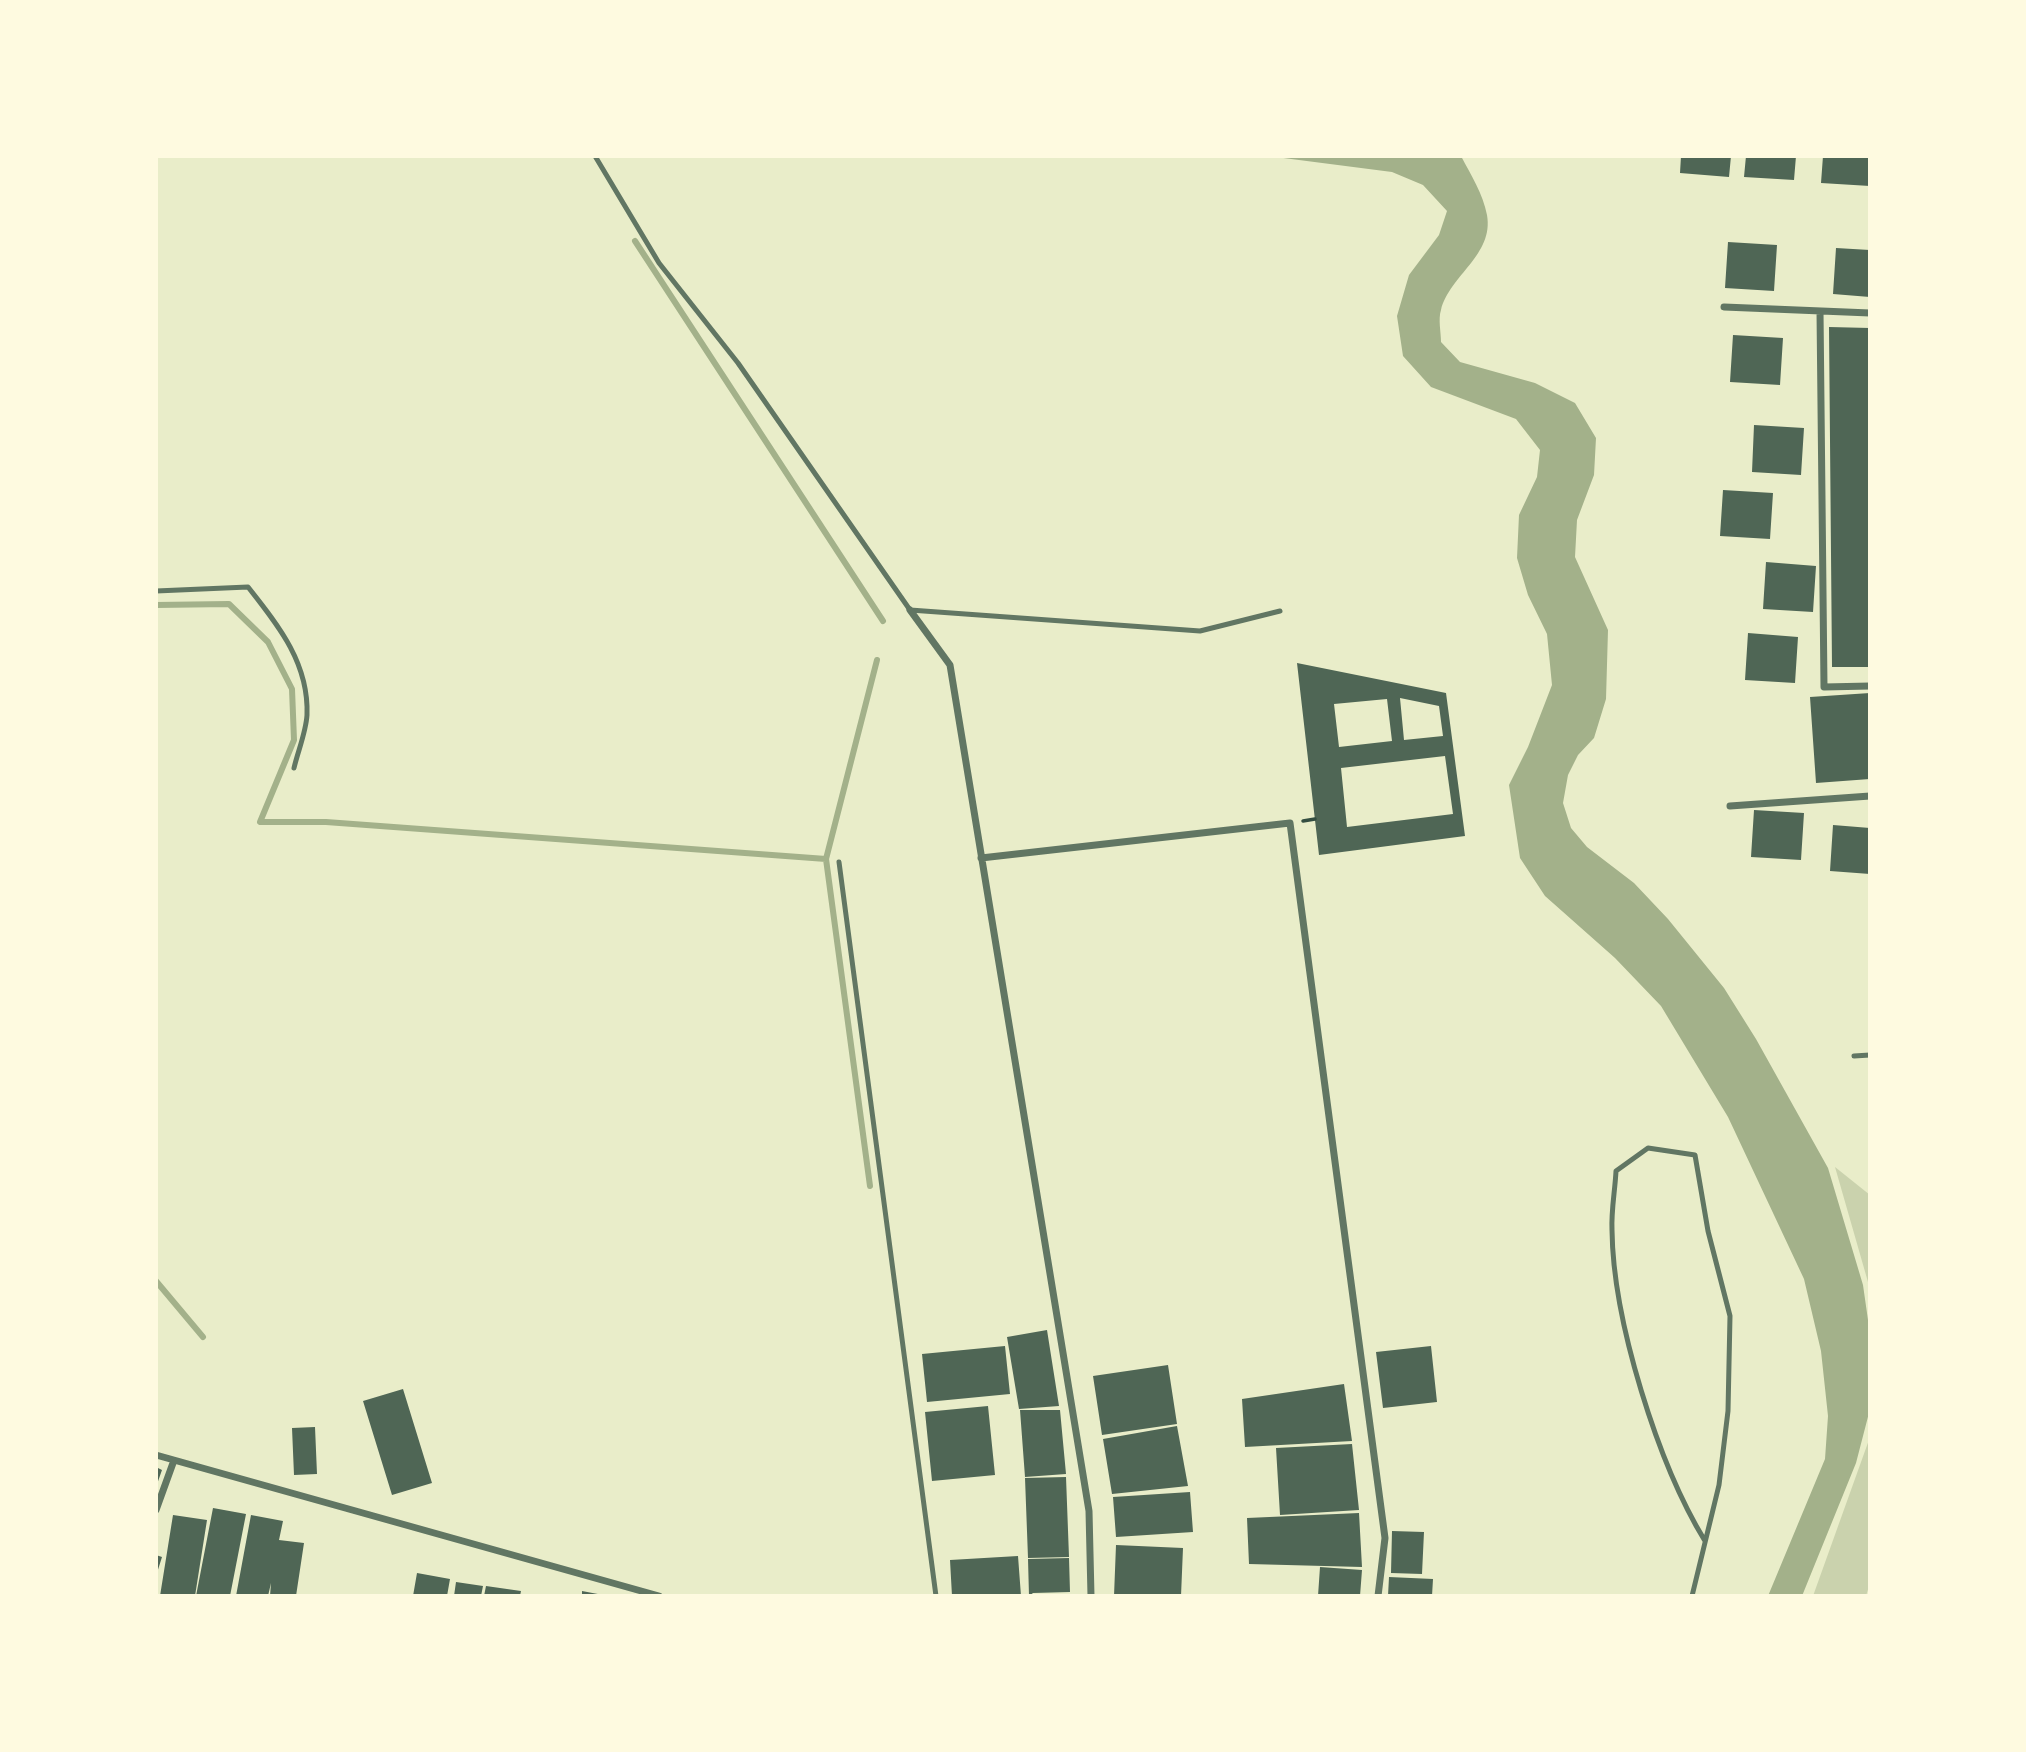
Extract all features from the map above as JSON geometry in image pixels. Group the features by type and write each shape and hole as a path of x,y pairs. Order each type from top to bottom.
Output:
{"street":[{"path":"1724,307 1870,313"},
{"path":"1821,311 1824,687 1870,686"},
{"path":"910,610 950,665 1089,1511 1091,1596"},
{"path":"1730,806 1870,796"},
{"path":"981,858 1290,823 1385,1538 1378,1596"},
{"path":"156,1455 173,1463 659,1596"},
{"path":"156,1510 173,1463"}],"lane":[{"path":"596,156 659,263 738,363 910,610 1200,631 1280,611"},
{"path":"156,591 248,587 276,622 299,661 307,715 294,768"},
{"path":"839,862 936,1596"},
{"path":"1854,1056 1870,1055"},
{"path":"1692,1596 1719,1485 1728,1411 1730,1316 1708,1231 1695,1155 1647,1148 1616,1171 1612,1231 1626,1339 1683,1505 1705,1541"}],"shaded area":[{"path":"1268,156 1461,156 1483,200 1487,229 1478,253 1446,298 1440,314 1441,342 1460,362 1535,383 1575,403 1596,438 1594,475 1577,520 1575,557 1608,630 1606,699 1594,738 1578,755 1568,775 1563,803 1571,828 1587,847 1634,883 1668,919 1724,988 1756,1039 1828,1168 1863,1285 1870,1334 1870,1409 1856,1463 1802,1596 1768,1596 1825,1459 1828,1416 1821,1351 1804,1279 1728,1117 1661,1006 1615,958 1545,896 1520,858 1509,785 1528,747 1552,685 1547,634 1528,595 1517,558 1519,515 1537,477 1540,450 1516,419 1431,387 1403,356 1397,316 1409,275 1439,235 1447,211 1423,185 1392,172"},
{"path":"1835,1167 1870,1195 1870,1289"},
{"path":"1870,1437 1870,1583 1866,1596 1813,1596"}],"building":[{"path":"1681,156 1731,156 1729,177 1680,173"},
{"path":"1746,156 1796,156 1794,180 1744,177"},
{"path":"1823,156 1870,156 1870,186 1821,183"},
{"path":"1728,242 1777,245 1774,291 1725,288"},
{"path":"1836,248 1870,250 1870,297 1833,294"},
{"path":"1829,327 1870,328 1870,667 1832,667"},
{"path":"1733,335 1783,338 1780,385 1730,382"},
{"path":"1754,425 1804,428 1801,475 1752,472"},
{"path":"1723,490 1773,493 1770,539 1720,536"},
{"path":"1766,562 1816,566 1813,612 1763,609"},
{"path":"1748,633 1798,637 1795,683 1745,680"},
{"path":"1297,663 1446,693 1465,836 1319,855","holes":["1400,698 1439,706 1443,736 1404,740","1387,699 1392,741 1339,747 1334,704","1445,756 1453,814 1347,827 1341,768"]},
{"path":"1870,693 1870,779 1816,783 1810,697"},
{"path":"1754,810 1804,813 1801,860 1751,857"},
{"path":"1833,825 1870,828 1870,874 1830,871"},
{"path":"1047,1330 1059,1406 1019,1409 1007,1337"},
{"path":"1005,1346 1010,1394 927,1402 922,1354"},
{"path":"1431,1346 1437,1402 1383,1408 1376,1352"},
{"path":"1168,1365 1177,1424 1102,1435 1093,1376"},
{"path":"1344,1384 1352,1441 1245,1447 1242,1399"},
{"path":"403,1389 432,1483 392,1495 363,1401"},
{"path":"988,1406 995,1475 932,1481 925,1412"},
{"path":"1020,1410 1060,1410 1066,1474 1025,1477"},
{"path":"1177,1426 1188,1486 1112,1494 1103,1439"},
{"path":"315,1427 317,1474 294,1475 292,1428"},
{"path":"1352,1444 1359,1510 1280,1515 1276,1448"},
{"path":"156,1467 162,1470 156,1487"},
{"path":"1066,1477 1069,1557 1028,1558 1025,1478"},
{"path":"1190,1492 1193,1532 1116,1537 1113,1497"},
{"path":"213,1508 246,1514 230,1596 196,1596"},
{"path":"1359,1513 1362,1567 1249,1564 1247,1518"},
{"path":"173,1515 207,1520 195,1596 160,1596"},
{"path":"251,1515 283,1521 279,1540 304,1543 296,1596 270,1596 271,1583 268,1596 236,1596"},
{"path":"1392,1531 1424,1532 1422,1574 1391,1573"},
{"path":"1116,1545 1183,1548 1181,1596 1114,1596"},
{"path":"156,1555 162,1557 156,1576"},
{"path":"1018,1556 1021,1596 952,1596 950,1560"},
{"path":"1069,1558 1070,1592 1033,1593 1029,1596 1028,1559"},
{"path":"1320,1567 1362,1570 1360,1596 1318,1596"},
{"path":"417,1573 450,1579 447,1596 413,1596"},
{"path":"1389,1577 1433,1579 1432,1596 1388,1596"},
{"path":"456,1582 483,1586 481,1596 454,1596"},
{"path":"486,1586 521,1591 520,1596 484,1596"},
{"path":"582,1591 603,1595 603,1596 582,1596"}],"waterway":[{"path":"635,241 883,621"},
{"path":"156,605 229,604 268,642 292,689 294,740 260,822 326,822 826,859"},
{"path":"870,1186 826,859 877,660"},
{"path":"156,1281 203,1337"}]}
